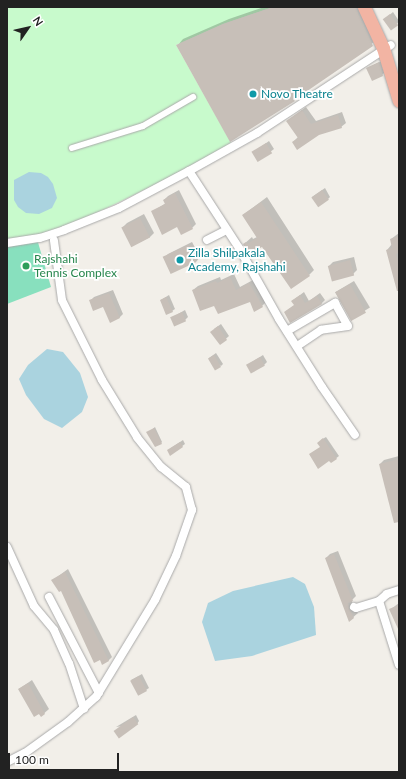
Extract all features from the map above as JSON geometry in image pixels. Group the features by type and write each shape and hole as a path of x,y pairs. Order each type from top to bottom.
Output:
{"highway":[{"path":"364,7 387,46 399,71"},
{"path":"373,7 387,46 399,97"}],"street":[{"path":"7,243 40,238 119,208 257,133 387,46"},
{"path":"72,148 143,126 193,97"},
{"path":"189,171 227,230 287,331 356,435"},
{"path":"207,240 227,230"},
{"path":"7,762 25,753 68,722 99,693 155,600 176,556 192,510 186,487 161,468 137,437 102,380 62,300 54,241"},
{"path":"287,331 335,303 348,326 321,330 297,346"},
{"path":"7,547 34,606 54,630 69,663 84,708"},
{"path":"354,606 356,608 379,602 387,594 399,590"},
{"path":"49,597 99,693"},
{"path":"379,602 399,665"}],"green space":[{"path":"7,7 273,7 223,24 176,45 231,143 173,176 86,218 55,231 7,240"},
{"name":"Rajshahi Tennis Complex","path":"37,239 51,287 7,304 7,244"}],"water":[{"path":"29,172 41,173 48,177 53,184 57,198 52,208 39,214 26,213 18,207 14,200 14,180"},
{"path":"47,349 63,352 80,373 88,397 82,412 62,428 44,419 26,395 19,379 28,365"},
{"path":"293,577 305,584 314,607 316,635 252,656 215,661 202,622 208,603 233,591"}],"building":[{"name":"Novo Theatre","path":"273,7 355,7 373,46 294,100 295,101 230,142 176,45 223,24"},
{"path":"390,14 398,25 391,31 383,19"},
{"path":"379,62 383,76 372,81 366,68"},
{"path":"302,110 311,124 338,115 342,128 319,135 297,150 292,142 298,138 286,121"},
{"path":"266,143 272,153 258,162 251,152"},
{"path":"322,190 329,200 318,207 311,197"},
{"path":"175,193 193,229 181,235 177,227 162,235 151,211 165,204 163,200"},
{"path":"261,202 310,276 291,289 262,247 249,254 243,244 246,242 247,244 257,238 242,215"},
{"path":"140,218 150,238 131,247 121,228"},
{"path":"399,236 399,253 396,254 399,265 399,291 397,291 386,250 392,248 390,239"},
{"name":"Zilla Shilpakala Academy, Rajshahi","path":"188,245 196,262 171,274 163,257"},
{"path":"350,260 354,275 332,281 328,266"},
{"path":"230,277 236,290 249,283 263,307 254,312 250,302 218,314 214,306 200,311 192,290 216,281 217,283"},
{"path":"350,284 366,313 351,321 335,292"},
{"path":"109,293 120,318 110,323 103,307 93,311 89,300"},
{"path":"300,295 305,303 317,296 322,304 290,323 284,312 294,305 291,301"},
{"path":"166,297 173,312 166,315 160,300"},
{"path":"182,312 186,321 174,326 170,317"},
{"path":"218,326 227,340 220,345 210,332"},
{"path":"214,355 221,367 215,371 208,358"},
{"path":"260,357 265,366 251,374 246,365"},
{"path":"154,428 162,444 155,447 146,432"},
{"path":"323,438 337,459 331,463 329,461 318,469 309,454 320,447 317,443"},
{"path":"180,442 183,447 170,456 167,450"},
{"path":"399,459 399,522 394,523 379,464"},
{"path":"334,554 353,601 348,603 354,618 349,622 325,558"},
{"path":"65,572 109,661 102,665 100,660 94,663 61,591 59,592 51,580"},
{"path":"399,605 399,631 389,609"},
{"path":"139,676 147,691 138,696 130,681"},
{"path":"28,683 45,714 41,717 39,714 34,717 18,689"},
{"path":"133,717 138,724 119,738 114,731"}],"place":[{"name":"Novo Theatre","path":"253,94"},
{"name":"Zilla Shilpakala Academy, Rajshahi","path":"180,260"},
{"name":"Rajshahi Tennis Complex","path":"26,266"}]}
